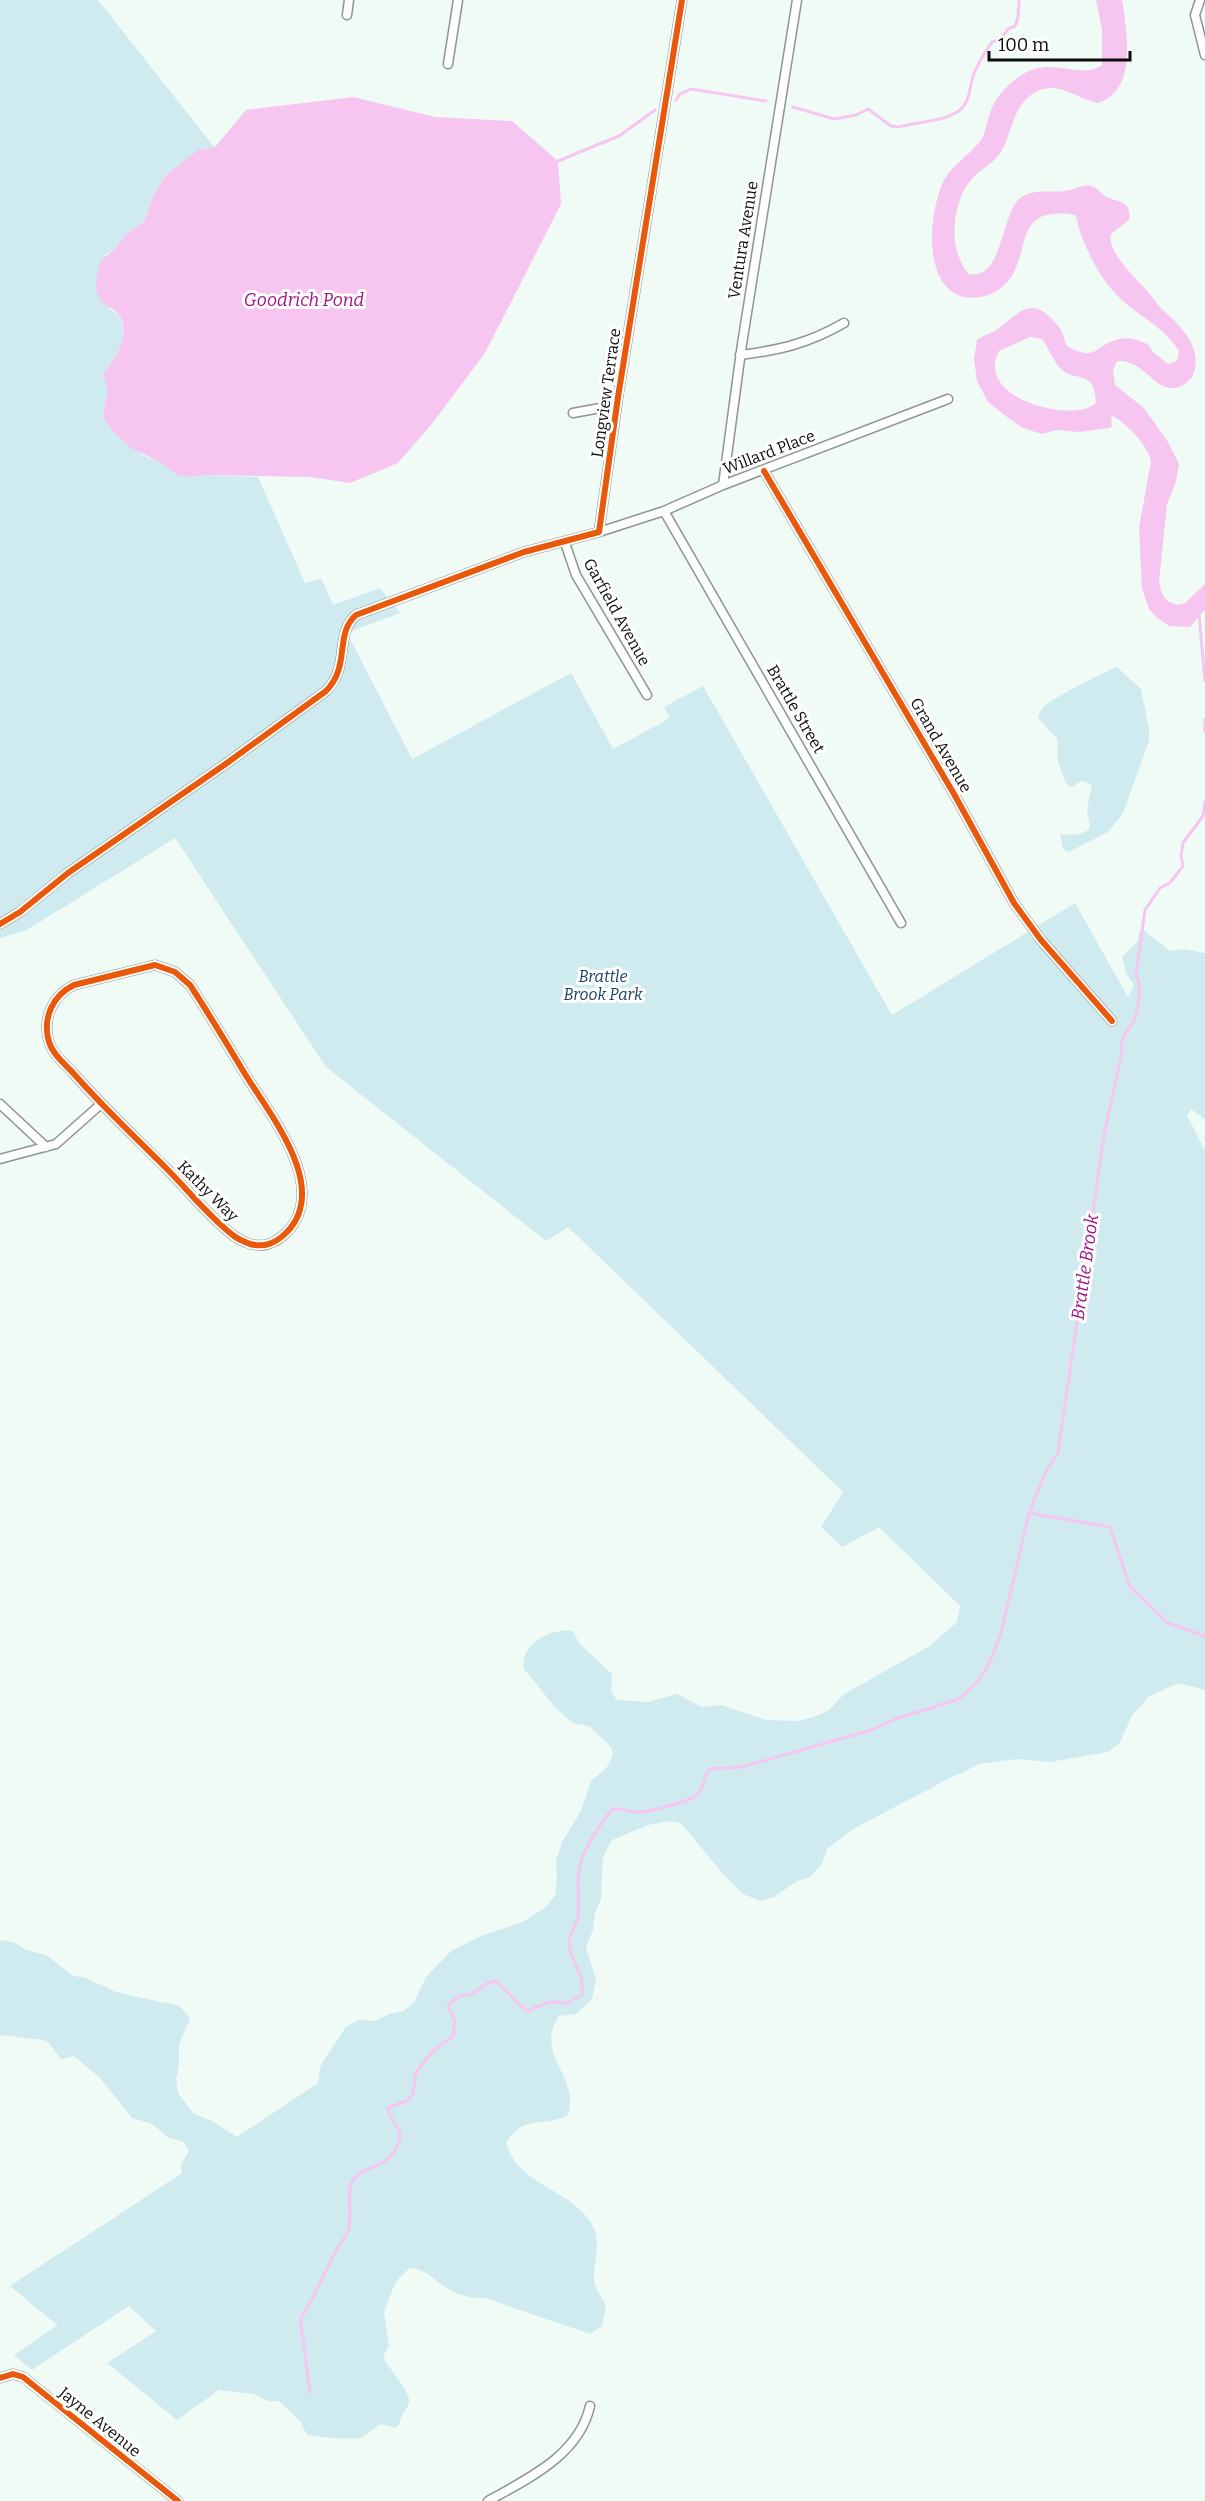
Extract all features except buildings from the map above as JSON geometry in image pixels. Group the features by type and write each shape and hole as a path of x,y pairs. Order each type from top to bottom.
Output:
{"street":[{"path":"347,15 349,0"},
{"path":"448,64 458,0"},
{"name":"Longview Terrace","path":"599,532 682,0"},
{"name":"Ventura Avenue","path":"723,485 740,355 797,0"},
{"path":"1200,0 1195,15 1205,55"},
{"path":"740,355 799,345 844,323"},
{"name":"Willard Place","path":"599,532 664,511 723,485 948,399"},
{"path":"573,413 617,405"},
{"name":"Grand Avenue","path":"764,471 830,579 1014,903 1041,940 1112,1021"},
{"name":"Brattle Street","path":"664,511 901,923"},
{"path":"0,924 20,912 68,873 326,692 340,672 344,634 354,617 524,552 565,543 599,532"},
{"name":"Garfield Avenue","path":"565,543 576,575 647,695"},
{"name":"Kathy Way","path":"155,965 175,972 190,985 289,1142 303,1199 301,1212 295,1223 280,1239 269,1245 249,1244 235,1237 101,1104 57,1056 49,1042 48,1017 52,1004 64,990 74,985 155,965"},
{"path":"0,1104 46,1147"},
{"path":"0,1159 56,1144 76,1129 101,1104"},
{"name":"Jayne Avenue","path":"1,2378 13,2374 23,2377 178,2501"},
{"path":"488,2501 541,2470 567,2448 579,2436 587,2422 590,2406"}],"green space":[{"name":"Brattle Brook Park","path":"0,0 98,0 215,148 206,148 166,175 154,194 144,222 127,233 115,249 105,255 109,309 119,315 123,330 117,354 103,373 108,392 104,408 142,455 160,462 171,470 189,477 206,475 258,477 305,583 321,578 333,605 380,588 400,613 347,633 412,759 571,673 613,749 670,718 664,707 703,686 892,1015 1075,903 1128,997 1134,985 1126,973 1122,957 1138,941 1139,931 1145,931 1170,951 1183,949 1205,953 1205,1119 1191,1109 1187,1115 1205,1151 1205,1690 1179,1683 1149,1696 1132,1716 1119,1744 1108,1752 1050,1762 1017,1759 980,1764 950,1778 855,1828 827,1849 822,1864 809,1878 797,1881 774,1897 760,1901 743,1894 724,1875 681,1823 670,1821 648,1825 612,1840 603,1857 601,1899 586,1947 596,1979 592,1999 576,2014 559,2016 552,2030 551,2042 554,2054 568,2089 570,2101 568,2115 519,2128 506,2143 512,2158 522,2169 574,2204 594,2228 597,2247 594,2279 597,2290 606,2305 602,2326 590,2334 485,2298 460,2295 422,2271 410,2268 394,2286 384,2312 389,2345 383,2357 407,2393 409,2403 399,2425 395,2428 381,2424 360,2438 307,2435 300,2421 279,2401 268,2401 254,2394 219,2390 177,2420 107,2363 156,2331 129,2306 32,2370 14,2355 57,2325 10,2286 182,2173 181,2165 189,2151 184,2142 169,2138 152,2124 132,2118 100,2078 74,2056 61,2059 48,2042 43,2040 0,2035 0,1940 13,1942 26,1950 46,1955 74,1976 86,1978 116,1992 173,2004 183,2010 190,2019 179,2044 176,2079 178,2093 194,2114 212,2121 237,2137 318,2083 320,2067 345,2028 358,2020 375,2021 389,2014 404,2011 414,2002 426,1977 451,1951 479,1937 525,1921 547,1906 555,1895 556,1861 562,1842 581,1811 591,1781 607,1767 613,1755 611,1747 589,1726 570,1721 555,1707 524,1669 527,1652 539,1639 556,1632 573,1631 579,1643 612,1674 611,1692 617,1700 648,1702 677,1694 702,1707 721,1705 766,1720 799,1721 828,1711 844,1694 928,1647 957,1622 960,1606 879,1527 842,1547 821,1527 843,1492 568,1227 546,1241 326,1067 175,838 27,930 0,938"},
{"path":"1117,667 1141,689 1149,729 1149,741 1123,813 1108,832 1069,852 1063,849 1060,834 1080,834 1090,828 1087,810 1092,784 1081,781 1072,787 1066,784 1058,762 1057,739 1038,718 1042,709 1054,699"}],"water":[{"path":"1096,0 1122,0 1127,61 1119,87 1098,103 1053,88 1038,91 1023,102 1001,152 971,180 965,189 956,213 955,240 957,253 969,274 980,273 988,268 995,258 1013,207 1019,199 1030,193 1065,191 1092,186 1107,197 1123,203 1129,209 1129,220 1111,234 1113,249 1160,307 1178,324 1190,340 1196,358 1192,377 1184,385 1176,388 1159,384 1141,369 1126,362 1117,361 1113,370 1115,385 1144,408 1168,442 1179,464 1176,482 1167,504 1159,582 1164,597 1179,605 1185,603 1205,584 1205,610 1190,627 1169,626 1156,617 1149,609 1142,589 1139,528 1151,461 1146,448 1129,429 1111,415 1112,426 1110,428 1079,432 1057,430 1042,434 1023,428 988,402 977,381 974,359 977,340 993,332 1018,313 1032,308 1040,310 1058,326 1070,348 1085,353 1096,351 1108,343 1125,338 1149,345 1153,352 1168,364 1177,361 1179,351 1164,333 1130,307 1109,286 1090,256 1075,215 1053,214 1038,218 1030,227 1016,268 1008,281 995,292 984,296 964,297 950,290 941,278 932,246 935,209 944,180 981,140 990,112 1000,94 1014,80 1031,70 1054,67 1084,70 1102,65 1102,29","holes":["1030,337 1042,339 1059,367 1071,375 1088,380 1095,392 1096,403 1085,409 1049,408 1030,403 1013,394 1000,382 995,368 999,351"]},
{"name":"Goodrich Pond","path":"353,97 435,117 512,121 558,161 561,204 485,353 431,425 398,463 350,483 309,477 206,475 189,477 178,475 160,462 131,448 114,433 104,418 108,392 103,373 117,354 123,338 123,330 119,315 104,304 97,292 96,280 101,260 115,249 127,233 144,222 154,194 166,175 198,150 215,147 246,110"}],"waterway":[{"path":"793,107 834,119 856,115 868,109 891,126 898,127 951,115 966,103 974,74 992,42 1001,39 1008,29 1015,26 1019,0"},
{"path":"676,100 680,94 691,89 766,101"},
{"path":"558,161 619,136 655,110"},
{"name":"Brattle Brook","path":"1199,614 1205,681"},
{"name":"Brattle Brook","path":"1205,719 1205,731"},
{"path":"310,2392 301,2324 302,2316 348,2231 352,2182 356,2176 388,2158 399,2142 398,2128 388,2108 408,2100 413,2094 416,2072 433,2051 453,2036 455,2020 448,2007 460,1996 472,1994 495,1981 527,2011 549,2002 567,2003 582,1995 581,1979 571,1955 569,1942 578,1916 579,1871 589,1843 613,1809 641,1812 678,1803 698,1794 709,1769 742,1767 872,1730 895,1719 956,1700 979,1680 990,1662 1001,1633 1029,1513 1046,1471 1058,1453 1104,1135 1122,1052 1122,1042 1135,1018 1139,1002 1139,985 1136,975 1145,910 1160,888 1170,883 1183,866 1181,856 1183,843 1203,816 1205,802"},
{"name":"Brattle Brook","path":"1029,1513 1110,1527 1130,1587 1168,1623 1205,1636"}],"cycle path":[{"path":"0,924 20,912 68,873 326,691 338,671 346,631 356,615 524,552 599,532 618,397 682,0"},
{"path":"764,471 954,794 1014,903 1041,940 1112,1021"},
{"path":"155,965 175,972 190,985 281,1130 292,1152 299,1173 302,1194 299,1214 287,1232 270,1244 250,1244 225,1229 96,1098 51,1047 47,1033 48,1016 55,1001 67,989 74,985 155,965"},
{"path":"0,2378 13,2374 23,2377 178,2501"}]}
